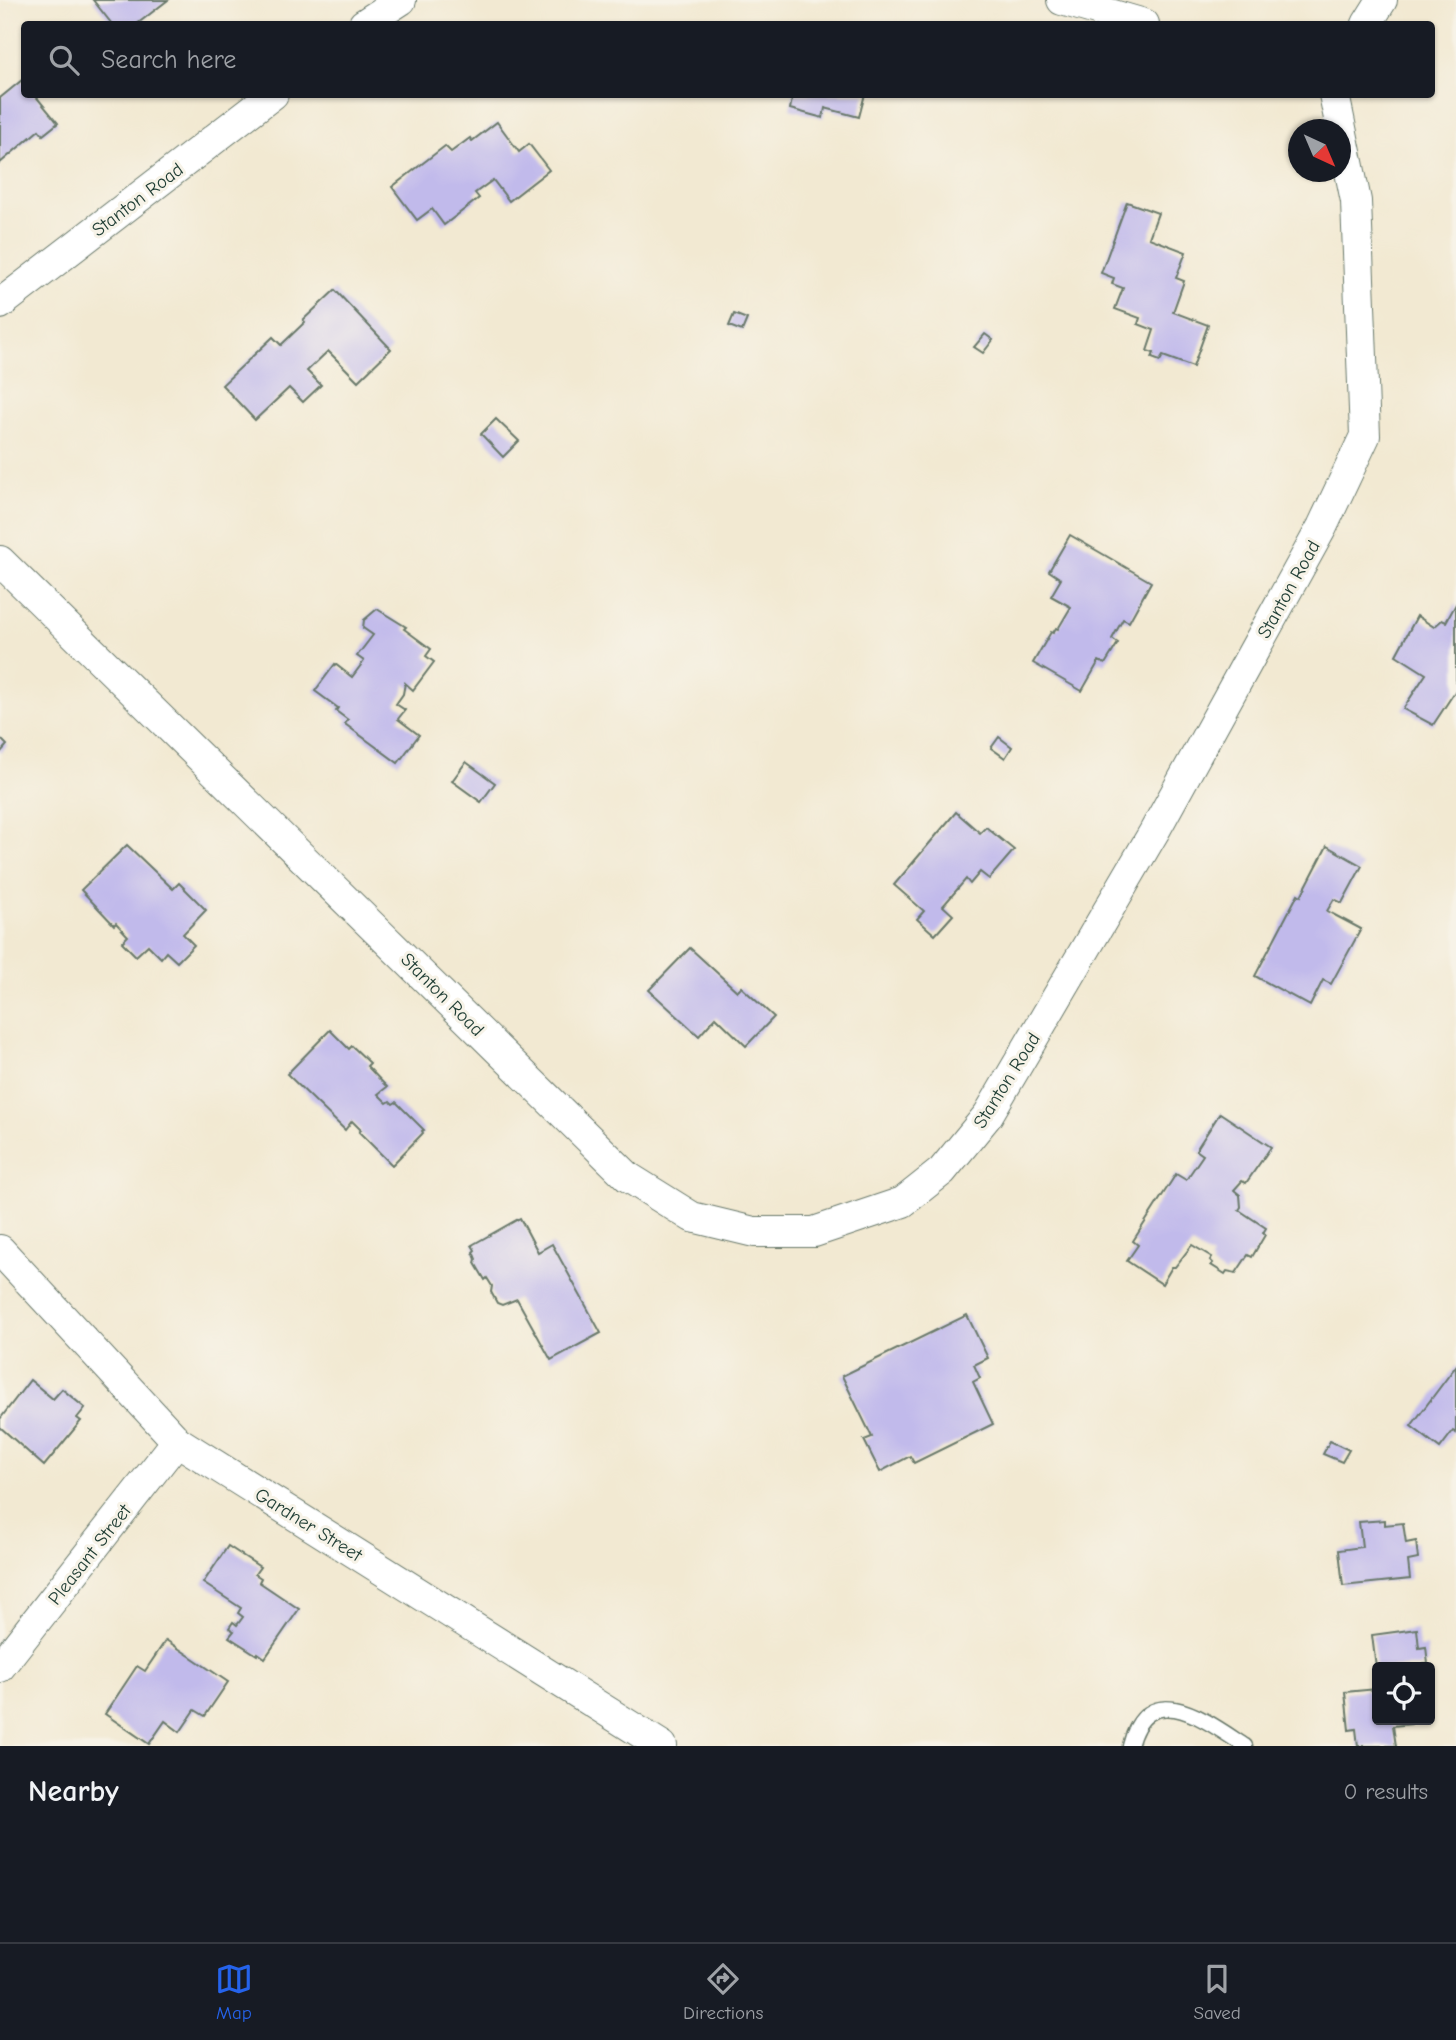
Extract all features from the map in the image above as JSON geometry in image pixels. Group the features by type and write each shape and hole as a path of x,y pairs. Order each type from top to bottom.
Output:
{"street":[{"path":"370,21 401,0"},
{"path":"1062,0 1134,21"},
{"path":"1369,21 1382,0"},
{"name":"Stanton Road","path":"0,303 268,98"},
{"name":"Stanton Road","path":"0,561 628,1177 692,1217 754,1232 814,1232 903,1202 942,1171 988,1115 1160,820 1322,527 1365,436 1356,201 1335,98"},
{"name":"Gardner Street","path":"0,1250 177,1441 662,1746"},
{"name":"Pleasant Street","path":"0,1667 177,1441"}],"lane":[{"path":"1130,1746 1133,1735 1149,1713 1167,1707 1185,1711 1207,1721 1245,1746"}],"building":[{"path":"93,0 168,0 141,21 110,21"},
{"path":"21,81 21,98 37,98 58,123 43,135 39,130 0,163 0,98"},
{"path":"792,98 864,98 859,117 825,108 823,118 790,109"},
{"path":"497,122 519,152 529,144 549,170 509,201 493,180 475,193 479,198 444,225 432,209 417,220 392,187 445,146 451,152 470,138 472,141"},
{"path":"1127,202 1158,213 1149,238 1186,252 1176,278 1184,281 1173,312 1208,325 1193,367 1163,356 1160,361 1152,358 1154,353 1147,351 1154,330 1138,324 1140,318 1115,309 1123,288 1112,284 1114,278 1101,273"},
{"path":"335,290 391,349 358,381 328,351 307,371 321,385 303,402 289,388 255,420 222,385 273,337 281,345"},
{"path":"734,314 747,319 742,331 729,326"},
{"path":"985,334 993,340 983,353 974,347"},
{"path":"496,419 519,441 503,457 481,434"},
{"path":"1070,535 1151,582 1129,622 1123,619 1112,639 1118,643 1105,664 1099,661 1082,691 1033,663 1051,632 1058,629 1071,607 1051,596 1061,579 1049,571"},
{"path":"1456,604 1456,690 1433,725 1403,709 1426,674 1396,655 1417,616 1434,627 1442,620 1446,622"},
{"path":"377,609 406,627 404,629 431,649 426,656 434,662 413,690 405,683 403,694 396,704 405,710 398,719 419,735 398,763 345,724 348,720 336,711 338,708 315,691 335,664 352,677 364,661 357,656 373,635 363,628 364,620"},
{"path":"999,737 1012,747 1005,758 991,748"},
{"path":"0,738 7,745 0,753"},
{"path":"466,762 495,783 481,802 452,781"},
{"path":"956,812 980,833 986,827 1014,850 989,879 980,872 970,884 966,879 943,906 953,915 935,935 917,919 924,911 894,885"},
{"path":"127,845 173,889 179,883 206,910 183,934 194,945 177,962 166,952 161,958 148,945 136,956 122,942 128,936 81,890"},
{"path":"1327,846 1362,866 1342,903 1334,899 1327,911 1361,929 1331,984 1323,980 1310,1006 1255,976 1298,894 1301,896"},
{"path":"690,948 737,991 741,987 774,1017 746,1046 716,1017 699,1036 649,990"},
{"path":"330,1030 349,1049 352,1046 370,1063 367,1066 387,1087 378,1094 387,1103 396,1102 424,1130 392,1165 359,1132 361,1130 352,1121 345,1130 287,1074"},
{"path":"1220,1113 1271,1147 1246,1183 1242,1181 1234,1190 1240,1195 1239,1210 1266,1228 1263,1233 1265,1235 1252,1257 1248,1255 1236,1273 1227,1271 1225,1274 1211,1265 1212,1257 1192,1245 1175,1267 1172,1267 1162,1284 1127,1261 1138,1245 1133,1241 1176,1174 1186,1180 1203,1155 1196,1150"},
{"path":"520,1218 538,1252 552,1244 601,1333 551,1360 517,1299 502,1305 497,1303 491,1292 492,1286 475,1263 475,1250 472,1245"},
{"path":"967,1315 988,1358 974,1365 980,1378 973,1382 993,1424 914,1463 910,1456 880,1472 864,1440 872,1437 842,1376"},
{"path":"1456,1366 1456,1433 1453,1431 1440,1448 1411,1426"},
{"path":"30,1380 53,1399 62,1389 85,1408 77,1418 81,1421 44,1466 0,1427 0,1419"},
{"path":"1330,1441 1349,1450 1342,1462 1323,1454"},
{"path":"1385,1520 1385,1525 1403,1523 1406,1543 1416,1541 1418,1559 1408,1561 1410,1579 1343,1586 1339,1550 1362,1547 1359,1522"},
{"path":"228,1546 260,1567 255,1574 261,1578 259,1582 299,1609 265,1658 229,1637 234,1631 229,1628 233,1622 237,1625 243,1617 238,1613 241,1608 203,1583"},
{"path":"1417,1629 1419,1648 1426,1647 1428,1662 1375,1662 1372,1635"},
{"path":"166,1640 228,1682 205,1716 195,1710 180,1732 165,1721 149,1744 105,1714 137,1666 145,1671"},
{"path":"1372,1689 1372,1725 1402,1725 1393,1726 1396,1746 1358,1746 1356,1729 1349,1730 1345,1692"}]}
